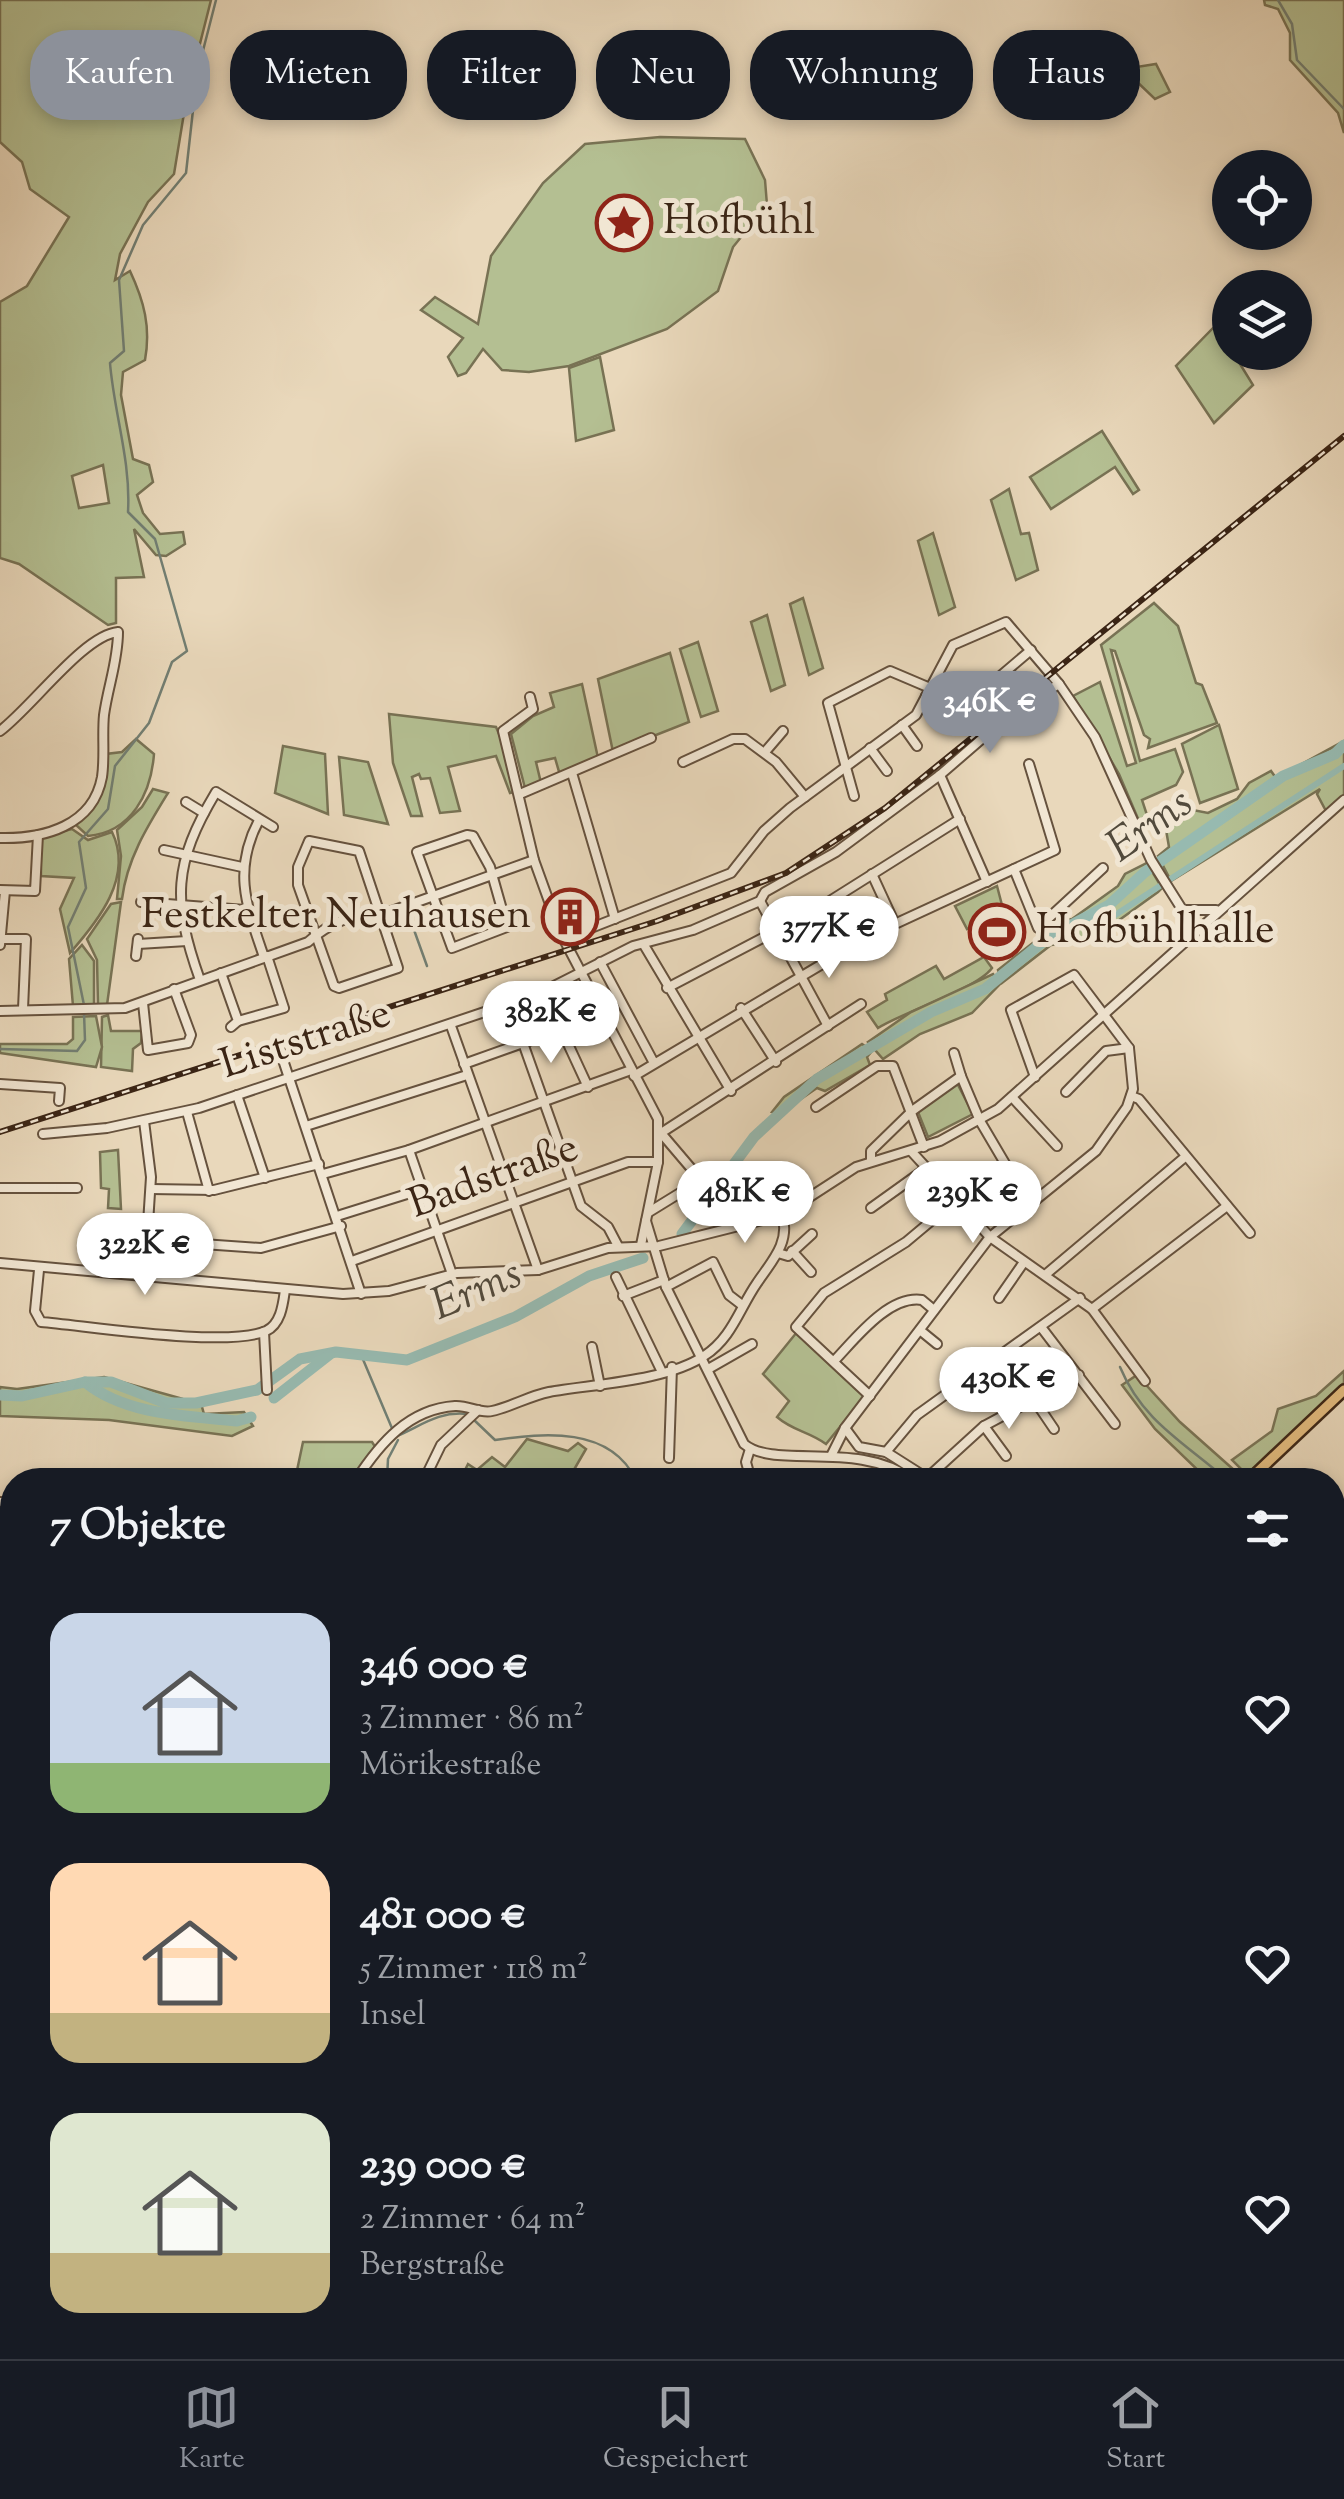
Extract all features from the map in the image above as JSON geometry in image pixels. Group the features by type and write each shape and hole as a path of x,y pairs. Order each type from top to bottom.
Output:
{"main road":[{"path":"1263,1468 1344,1390"}],"street":[{"path":"563,939 731,872 768,826 916,715 953,644 999,623 1011,625 1059,684 1098,744 1151,860 1195,930"},
{"path":"0,731 34,702 91,641 118,632 98,792 89,809 72,824 38,835 0,838"},
{"path":"854,796 827,706 831,700 890,671 958,712 1031,650"},
{"name":"Liststraße","path":"43,1134 144,1121 237,1096 544,992 633,946 644,946 760,901 765,892 836,852 940,775 1009,715 1059,684"},
{"path":"530,697 533,709 528,717 503,730 534,860 563,939 661,1133 701,1180 648,1216"},
{"path":"902,725 917,746"},
{"path":"765,752 783,732"},
{"path":"520,794 652,738"},
{"path":"684,762 733,738 745,739 765,752 804,798"},
{"path":"870,748 887,771"},
{"path":"324,1174 409,1150 633,1073 741,1008 895,924 1056,849 1029,764"},
{"path":"572,773 615,919"},
{"path":"940,775 987,882"},
{"path":"200,980 178,906 184,854 204,812 216,792 273,827"},
{"path":"0,1263 38,1270 361,1294 452,1274 538,1270 618,1246 654,1246 782,1216 871,1162 924,1147 980,1121 1012,1097 1344,800"},
{"path":"186,802 204,812"},
{"path":"666,988 776,931 960,819"},
{"path":"221,973 235,1024 284,1008 246,910 242,867 259,820"},
{"path":"23,1009 26,939 2,942 3,891 36,892 38,835"},
{"path":"473,836 491,875 507,927 452,948 418,849 473,836"},
{"path":"310,841 359,851 398,968 334,986 316,935 298,885 298,868 310,841"},
{"path":"163,852 242,867"},
{"path":"0,1011 84,1012 143,1003 379,910 389,912 534,860"},
{"path":"1014,869 1038,928 1103,868"},
{"path":"872,874 895,924"},
{"path":"760,901 828,1026"},
{"path":"141,902 246,910"},
{"path":"1182,910 1200,913 1220,909"},
{"path":"136,956 138,941 186,941"},
{"path":"644,946 731,1091"},
{"path":"600,962 654,1063"},
{"path":"832,1454 845,1428 990,1237 1096,1151 1131,1096 1134,1066 1129,1048 1071,974 1010,1010 1035,1076"},
{"path":"143,1003 148,1050 188,1043 191,1035 174,989"},
{"path":"544,992 588,1087"},
{"path":"661,1133 861,1004"},
{"path":"741,1008 776,1062"},
{"path":"451,1026 538,1270"},
{"path":"464,1064 562,1029"},
{"path":"523,1043 581,1206 608,1227 618,1246"},
{"path":"1066,1092 1106,1051 1129,1048"},
{"path":"280,1051 361,1294"},
{"path":"954,1054 980,1121 1014,1177"},
{"path":"816,1107 858,1077 886,1064 896,1070 924,1147"},
{"path":"306,1126 468,1075"},
{"path":"871,1162 872,1151 912,1111 961,1076"},
{"path":"0,1084 60,1088 59,1101"},
{"path":"237,1096 265,1178"},
{"path":"1131,1096 1139,1099 1250,1234"},
{"path":"1012,1097 1057,1146"},
{"path":"187,1112 209,1191"},
{"path":"144,1121 150,1189 147,1240"},
{"path":"641,1244 661,1133"},
{"path":"409,1150 452,1274"},
{"path":"911,1151 924,1170 990,1237 1092,1309 1145,1381"},
{"path":"1045,1274 1185,1157"},
{"name":"Badstraße","path":"352,1260 631,1162 658,1162"},
{"path":"150,1189 209,1191 319,1164"},
{"path":"871,1208 924,1170"},
{"path":"0,1188 77,1188"},
{"path":"337,1216 423,1189"},
{"path":"870,1396 836,1360 796,1327 824,1293 906,1242 955,1201"},
{"path":"1092,1309 1227,1206"},
{"path":"648,1216 665,1284 710,1368 732,1422 750,1449 765,1454 832,1454 886,1463 894,1468"},
{"path":"366,1468 393,1435 431,1409 466,1405 477,1412 489,1412 548,1392 600,1386 703,1357 732,1330 742,1305 778,1254 785,1233 782,1216"},
{"path":"117,1238 262,1248 341,1226"},
{"path":"778,1254 788,1256 812,1234"},
{"path":"792,1251 811,1272"},
{"path":"623,1296 665,1284 713,1262 729,1295 742,1305"},
{"path":"999,1298 1024,1262"},
{"path":"38,1270 35,1312 41,1322 201,1338 264,1332 279,1318 285,1290"},
{"path":"616,1277 661,1370"},
{"path":"886,1452 917,1415 1080,1298"},
{"path":"836,1360 871,1323 901,1303 922,1300 934,1310"},
{"path":"1041,1326 1115,1424"},
{"path":"921,1330 938,1344"},
{"path":"264,1332 267,1390"},
{"path":"710,1368 752,1344"},
{"path":"592,1347 600,1386"},
{"path":"669,1458 673,1411 670,1405 675,1387 672,1367"},
{"path":"940,1468 984,1426 1079,1375"},
{"path":"1033,1398 1054,1429"},
{"path":"658,1412 670,1405"},
{"path":"430,1468 441,1444 477,1412"},
{"path":"984,1426 1006,1456"},
{"path":"845,1428 859,1448 886,1452 911,1468"},
{"path":"748,1468 750,1449"}],"green space":[{"path":"0,0 211,0 203,30 30,30 30,120 183,120 174,174 148,202 120,254 115,280 130,271 147,325 145,360 123,372 121,395 133,459 149,465 153,482 137,495 143,513 160,534 183,532 185,544 166,556 156,555 134,529 144,577 116,578 116,623 108,625 19,564 0,558 0,302 27,286 69,217 30,189 22,162 0,142","holes":["103,465 109,503 79,508 72,476"]},
{"path":"1264,0 1344,0 1344,133 1338,113 1290,60 1290,33 1278,9 1265,5"},
{"path":"1156,64 1170,92 1155,99 1140,85 1140,67"},
{"path":"660,137 745,139 765,180 767,205 733,247 718,291 667,329 569,366 529,372 502,370 483,349 466,373 458,376 448,357 463,338 421,310 435,297 478,324 491,256 543,183 585,144"},
{"path":"1212,329 1212,370 1244,370 1253,385 1214,423 1176,366"},
{"path":"600,357 614,430 576,441 569,368"},
{"path":"1102,431 1139,490 1133,494 1115,467 1051,509 1030,477"},
{"path":"1009,489 1021,534 1029,533 1038,570 1016,580 991,500"},
{"path":"933,533 955,607 939,615 918,541"},
{"path":"803,598 823,668 809,675 790,604"},
{"path":"1154,603 1178,626 1196,683 1202,685 1217,723 1148,748 1150,739 1144,735 1115,651 1111,650 1140,761 1175,749 1183,772 1176,785 1142,800 1147,815 1139,821 1119,774 1073,696 1100,682 1127,766 1136,763 1101,645"},
{"path":"767,615 785,685 771,691 751,622"},
{"path":"698,642 718,711 701,717 680,649"},
{"path":"670,653 689,722 613,752 598,679"},
{"path":"582,684 598,758 560,775 555,758 536,762 541,783 525,788 511,734 533,716 554,707 550,693"},
{"path":"389,714 496,727 508,755 514,792 510,793 496,756 448,767 460,811 440,813 430,778 421,779 419,774 412,777 422,816 411,816 393,763"},
{"path":"1219,725 1238,789 1200,803 1182,744"},
{"path":"136,739 154,754 143,796 127,819 116,827 88,836 76,825 90,810 106,754 122,752"},
{"path":"1344,741 1344,795 1326,811 1317,794 1320,789 1171,881 1158,856 1169,847 1165,824 1193,810 1208,813 1237,799 1249,783 1271,771 1276,778"},
{"path":"283,746 325,754 328,814 275,793"},
{"path":"339,757 368,762 388,824 344,815"},
{"path":"153,789 168,793 133,857 122,899 117,899 121,856 117,830 142,807"},
{"path":"72,829 88,840 112,832 119,865 110,897 70,953 60,909 74,878 41,876 40,837"},
{"path":"1147,863 1162,888 1158,892 1093,939 1091,936 1110,921 1109,916 1090,928 1082,941 1051,945 1002,983 998,970 1061,921 1072,919 1118,886 1125,874"},
{"path":"997,886 1003,909 967,929 955,906"},
{"path":"121,902 107,1005 98,1005 97,960 87,939 111,904"},
{"path":"82,945 94,961 94,1005 73,1006 69,959"},
{"path":"984,957 992,968 956,992 878,1028 867,1012 887,1000 885,994 936,966 944,979"},
{"path":"993,974 1000,984 972,1013 920,1034 883,1059 868,1042 911,1012"},
{"path":"108,1015 111,1031 142,1031 141,1043 133,1049 132,1071 101,1067 102,1017"},
{"path":"96,1016 102,1047 96,1067 0,1053 0,1044 67,1044 73,1039 73,1017"},
{"path":"862,1044 872,1051 867,1057 870,1065 825,1091 817,1088 779,1114 772,1112 784,1097"},
{"path":"957,1083 973,1114 928,1137 918,1112"},
{"path":"118,1150 121,1209 108,1208 109,1189 101,1188 100,1152"},
{"path":"797,1332 865,1396 826,1444 777,1417 789,1401 763,1374"},
{"path":"1344,1371 1344,1383 1254,1468 1240,1468 1232,1460 1272,1431 1278,1409 1316,1396"},
{"path":"1137,1375 1180,1422 1232,1468 1196,1468 1155,1429 1122,1385"},
{"path":"104,1377 200,1400 204,1414 244,1412 253,1426 232,1436 109,1420 0,1416 0,1387 17,1389"},
{"path":"527,1439 568,1451 578,1443 586,1449 575,1468 479,1468 492,1457 505,1467"},
{"path":"303,1442 372,1442 376,1448 362,1468 298,1468"}],"waterway":[{"path":"84,1005 68,927 86,888 79,842 108,809 115,766 149,723 172,662 187,651 155,539 128,512 127,474 110,363 124,351 119,280 143,225 186,173 197,74 216,0"},
{"path":"1278,0 1292,24 1297,60 1344,109"},
{"name":"Erms","path":"682,1234 754,1137 817,1079 931,1012 985,989 1050,936 1109,905 1145,872 1283,776 1335,754 1344,745"},
{"path":"1106,921 1344,766"},
{"path":"409,916 427,966"},
{"path":"0,1049 77,1051 85,1040 84,1013"},
{"name":"Erms","path":"0,1395 22,1396 85,1382 111,1382 166,1403 196,1403 257,1390 300,1359 336,1352 407,1360 515,1317 589,1276 643,1258"},
{"name":"Erms","path":"274,1398 329,1355"},
{"path":"362,1357 394,1433"},
{"path":"1120,1367 1140,1403 1212,1468"},
{"name":"Erms","path":"85,1382 137,1408 237,1421 251,1417"},
{"path":"397,1436 438,1417 467,1414"},
{"path":"473,1419 495,1440 554,1435 593,1442 610,1450 628,1468"},
{"path":"388,1468 398,1440"}],"railway":[{"path":"0,1132 657,921 786,873 885,808 1344,436"}],"place":[{"name":"Hofbühl","path":"624,223"},
{"name":"Festkelter Neuhausen","path":"570,917"},
{"name":"Hofbühlhalle","path":"997,932"}]}
